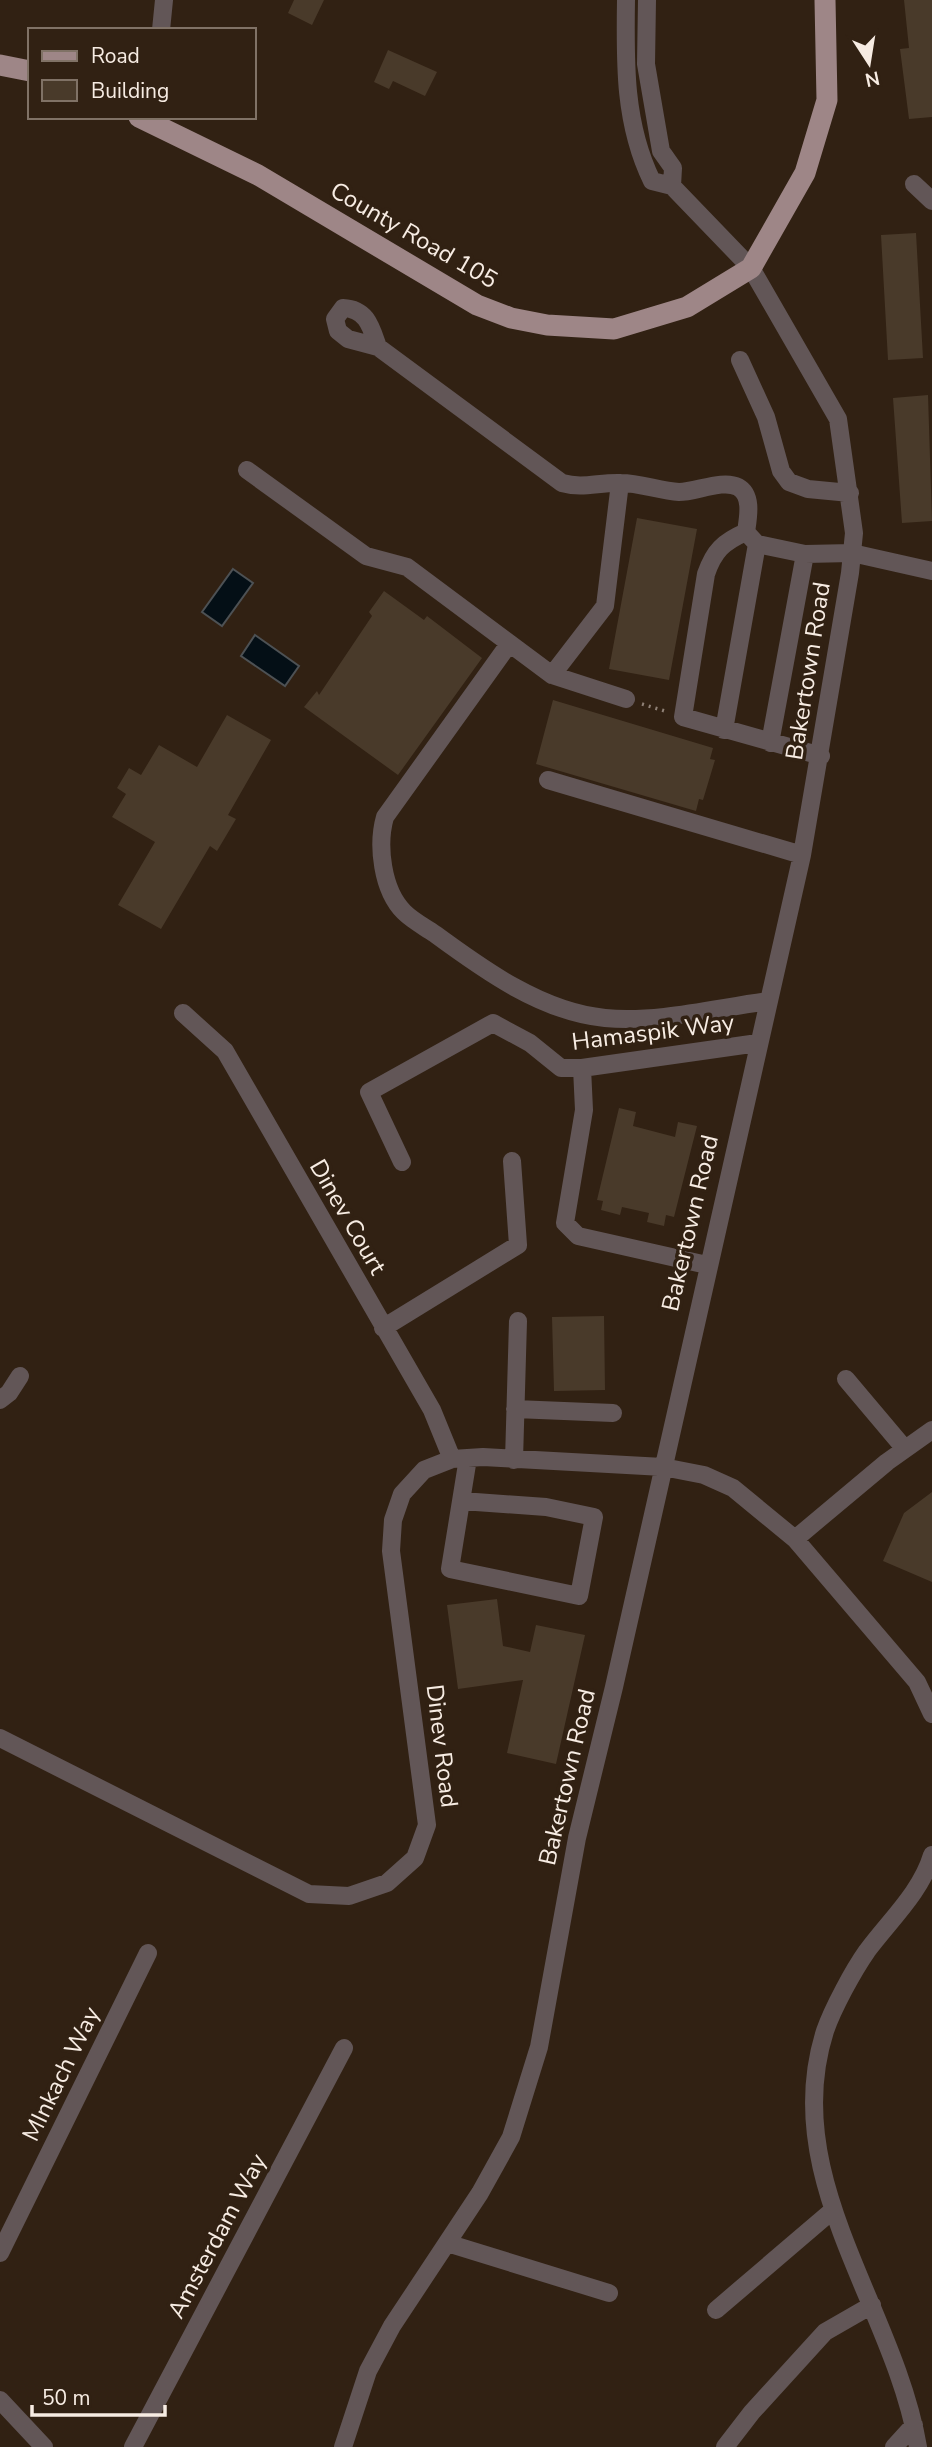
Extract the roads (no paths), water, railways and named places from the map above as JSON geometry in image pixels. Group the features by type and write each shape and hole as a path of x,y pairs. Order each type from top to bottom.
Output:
{"main road":[{"path":"751,268 805,173 827,100 825,0"},
{"path":"0,65 28,71"},
{"name":"County Road 105","path":"148,119 258,175 477,305 511,318 614,329 687,307 751,268"}],"street":[{"path":"161,28 164,0"},
{"name":"Bakertown Road","path":"343,2447 368,2371 392,2326 486,2182 510,2137 524,2103 539,2047 577,1838 802,855 821,755 852,553 850,493 838,419 751,268 672,186 652,181 637,145 625,69 626,0"},
{"path":"647,0 646,64 661,151 673,168 672,186"},
{"path":"914,184 932,201"},
{"path":"379,347 562,483 580,488 620,483 680,492 731,485 740,487 746,495 751,538 724,730"},
{"path":"740,360 766,417 781,471 789,482 808,489 850,493"},
{"path":"247,470 366,556 407,568 552,675 626,699"},
{"path":"552,675 604,606 620,483"},
{"path":"821,755 683,717 706,574 712,557 724,541 751,538 805,554 852,553 932,572"},
{"path":"770,743 805,554"},
{"path":"509,644 385,817 380,835 382,860 403,911 475,963 554,1006 604,1018 637,1019 769,1001"},
{"path":"548,780 802,855"},
{"name":"Dinev Court","path":"183,1013 225,1051 460,1459"},
{"name":"Hamaspik Way","path":"402,1162 369,1092 493,1023 530,1043 561,1068 582,1068 758,1043"},
{"path":"582,1068 584,1110 566,1205 565,1223 569,1230 578,1236 707,1265"},
{"path":"383,1328 518,1245 512,1161"},
{"path":"514,1460 518,1321"},
{"path":"0,1399 9,1393 20,1376"},
{"path":"846,1379 905,1449"},
{"path":"516,1409 613,1413"},
{"path":"795,1539 932,1430"},
{"path":"460,1459 462,1502 450,1569 579,1596 594,1517 546,1507 462,1502"},
{"name":"Dinev Road","path":"0,1738 309,1894 349,1896 387,1883 415,1858 427,1825 391,1551 393,1520 402,1494 424,1470 460,1459 663,1466 704,1475 733,1488 795,1539 917,1682 928,1700 932,1714"},
{"path":"918,2447 891,2348 833,2210 818,2162 812,2120 813,2085 823,2038 866,1954 925,1887 932,1855"},
{"name":"MInkach Way","path":"0,2253 148,1953"},
{"name":"Amsterdam Way","path":"133,2447 344,2048"},
{"path":"716,2310 833,2210"},
{"path":"447,2243 609,2293"},
{"path":"725,2447 751,2412 825,2332 872,2305"},
{"path":"0,2400 44,2447"},
{"path":"894,2447 914,2425"}]}
